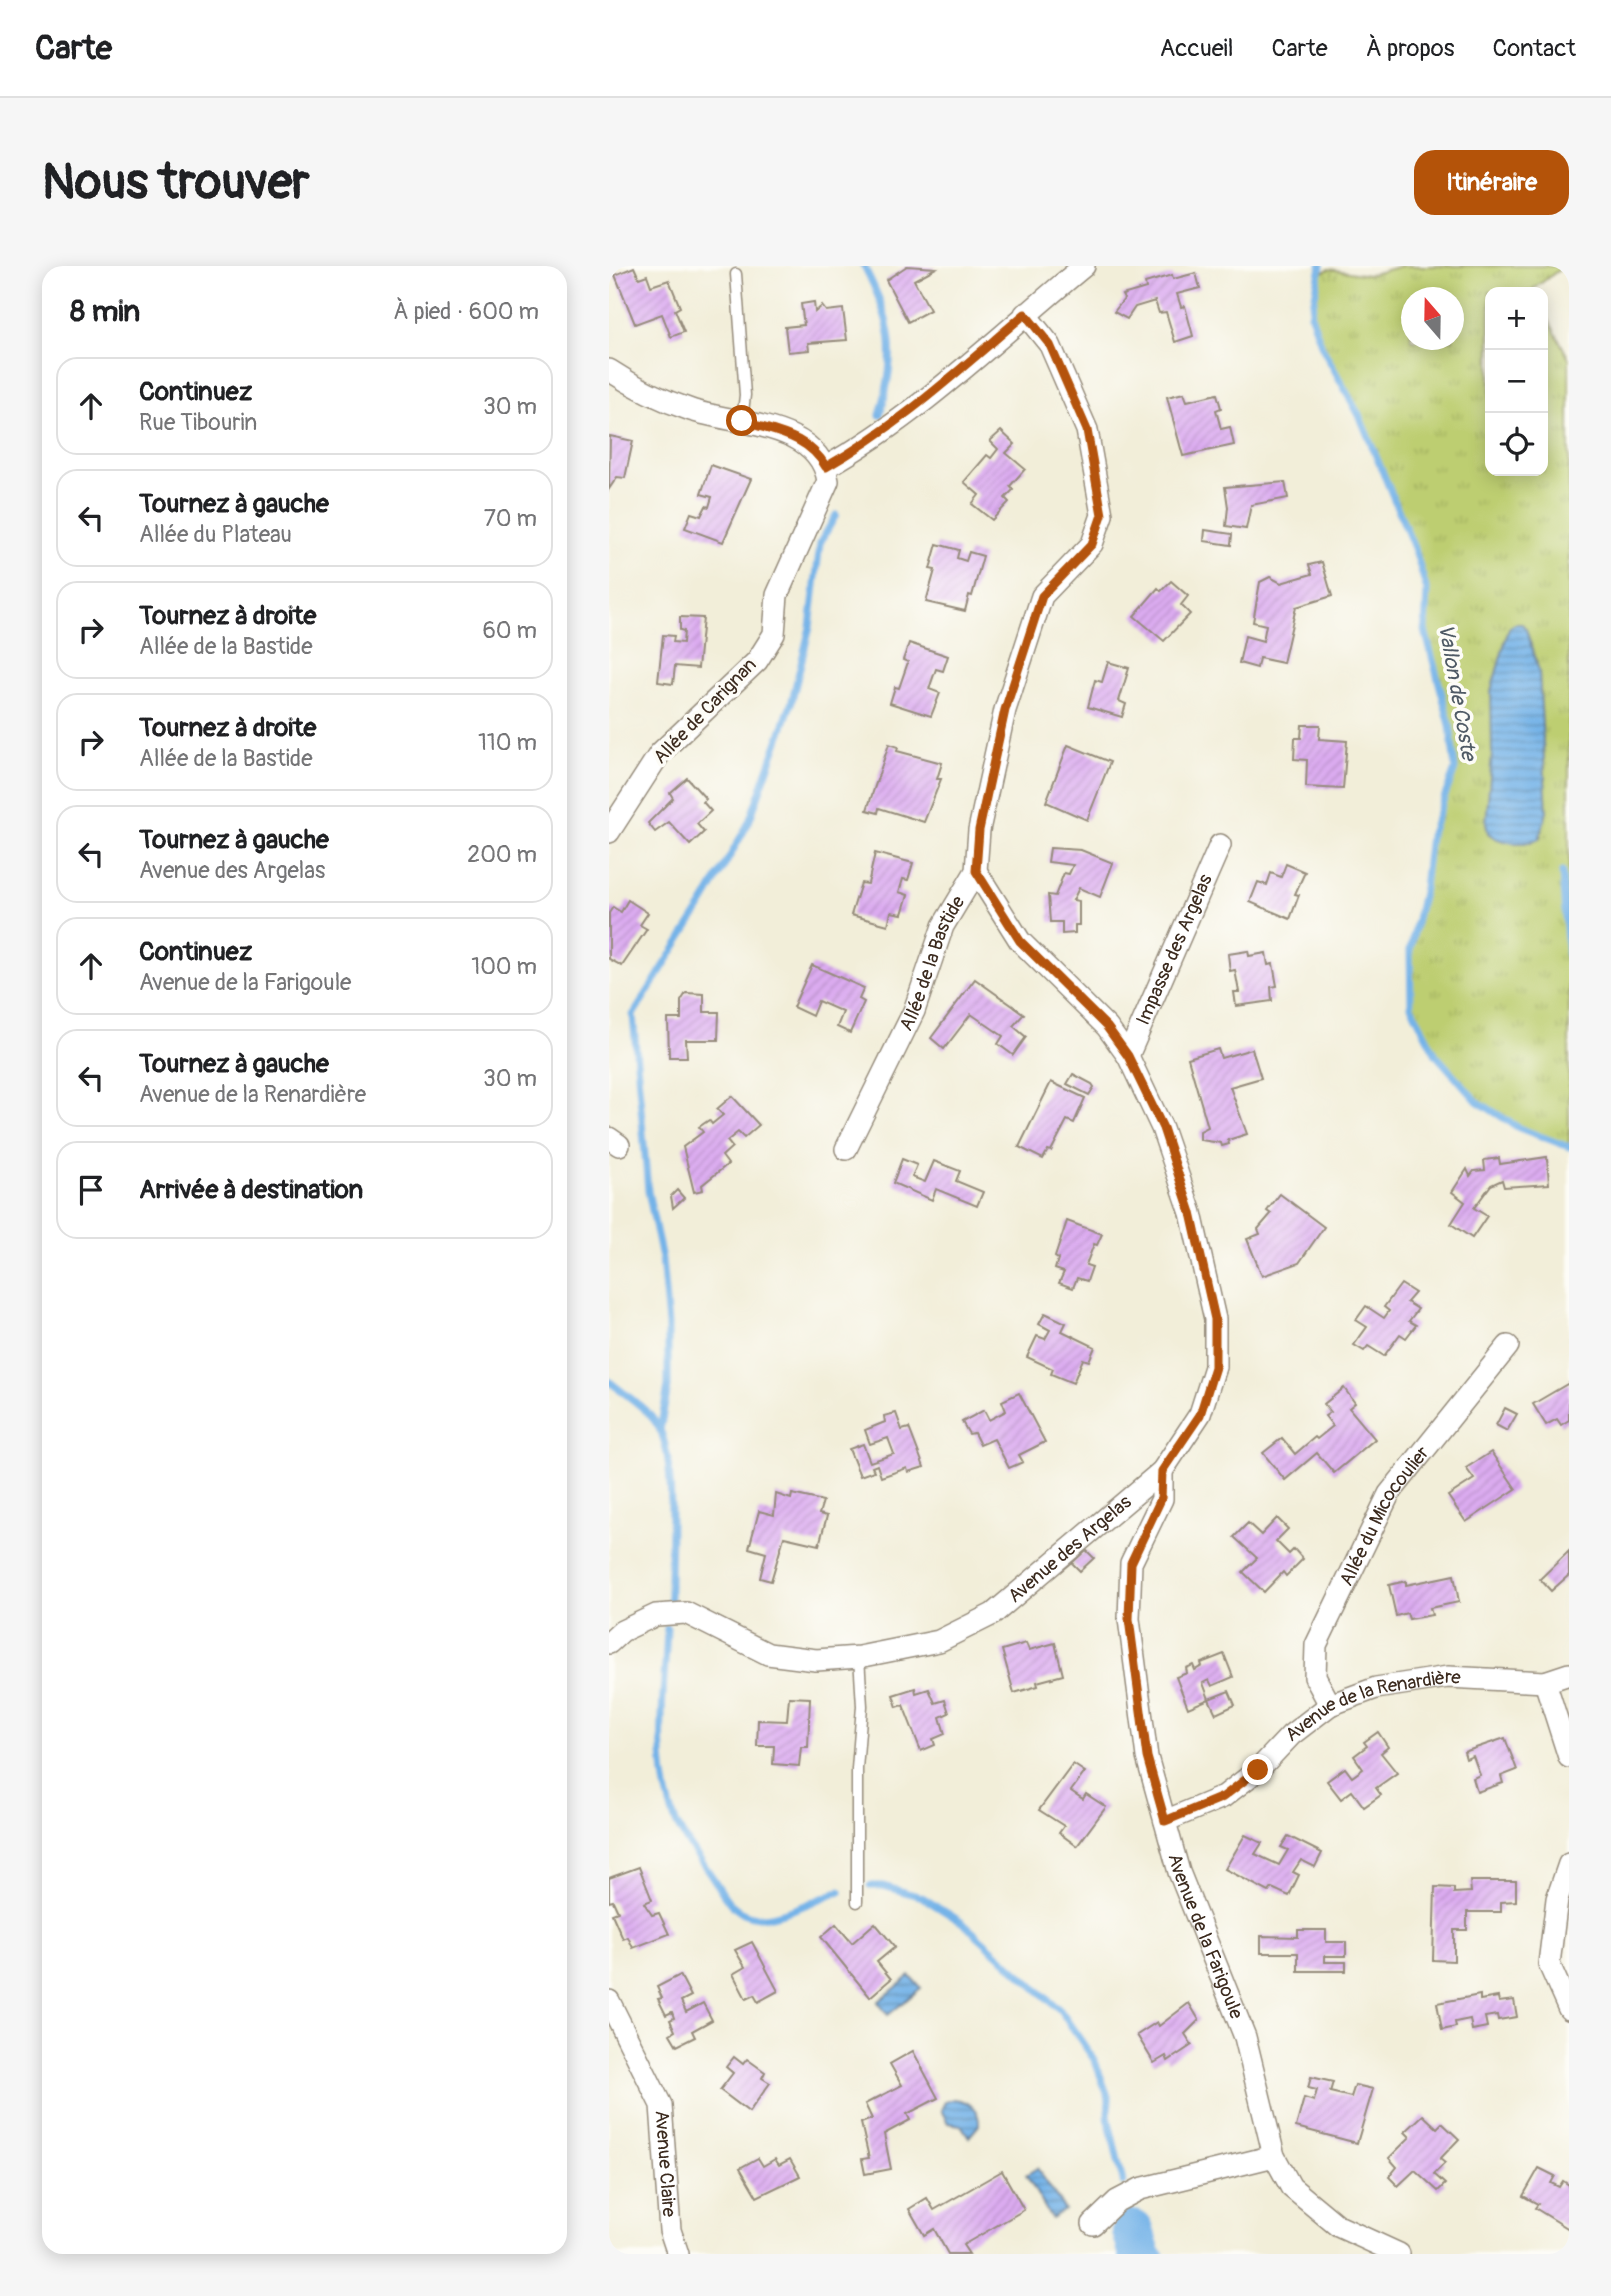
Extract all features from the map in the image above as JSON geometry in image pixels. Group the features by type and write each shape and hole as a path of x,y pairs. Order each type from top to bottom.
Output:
{"street":[{"path":"609,370 692,410 742,421 804,441 817,452 826,467 865,445 904,416 1084,266"},
{"name":"Allée de la Bastide","path":"846,1149 914,1011 943,926 976,871 979,830 1005,710 1042,596 1092,544 1102,515 1087,430 1050,345 1025,314"},
{"name":"Allée de Carignan","path":"609,832 660,753 757,661 774,634 777,595 828,481 826,467"},
{"name":"Impasse des Argelas","path":"1128,1056 1220,845"},
{"name":"Avenue des Argelas","path":"609,1643 622,1631 656,1615 686,1613 768,1654 815,1660 859,1657 939,1641 993,1614 1162,1471 1200,1415 1215,1367 1215,1319 1191,1213 1163,1128 1128,1056 1107,1027 1020,941 976,871"},
{"name":"Allée du Micocoulier","path":"1330,1705 1315,1677 1316,1645 1388,1494 1508,1346"},
{"name":"Avenue de la Farigoule","path":"1162,1471 1161,1499 1131,1563 1129,1619 1147,1757 1179,1872 1245,2037 1274,2156 1291,2187 1338,2226 1399,2254"},
{"name":"Avenue de la Renardière","path":"1165,1821 1223,1797 1258,1770 1291,1735 1330,1705 1376,1688 1448,1677 1545,1682 1569,1674"},
{"path":"1545,1682 1569,1757"},
{"path":"1569,1864 1557,1899 1549,1964 1569,2009"},
{"name":"Avenue Claire","path":"611,2010 661,2105 670,2230 678,2254"},
{"path":"1093,2224 1117,2201 1140,2189 1274,2156"}],"lane":[{"path":"736,274 745,395 742,421"},
{"path":"857,1902 856,1769 862,1706 859,1657"}],"green space":[{"path":"1401,266 1564,266 1536,287 1485,287 1485,476 1548,476 1548,319 1569,359 1569,1147 1519,1128 1477,1101 1436,1055 1411,1006 1410,950 1424,888 1430,836 1455,769 1450,725 1425,630 1427,591 1416,553 1377,456 1322,347 1311,315 1317,275 1329,269 1368,275"}],"water":[{"path":"1522,624 1526,629 1539,671 1547,812 1539,839 1519,843 1505,842 1493,837 1488,833 1486,823 1492,753 1491,691 1509,628"},
{"path":"910,1976 921,1988 888,2015 878,2002"},
{"path":"953,2099 968,2103 977,2114 979,2125 969,2137 961,2125 948,2123 941,2110 945,2102"},
{"path":"1037,2168 1065,2210 1051,2218 1026,2175"}],"building":[{"path":"907,266 936,268 914,280 930,310 908,322 886,280"},
{"path":"634,267 639,278 647,275 651,286 669,280 680,307 675,310 684,332 671,337 662,314 635,324 615,275"},
{"path":"1196,273 1200,288 1177,294 1181,307 1185,306 1193,336 1175,342 1166,312 1159,313 1155,301 1135,307 1127,319 1114,312 1124,299 1122,295 1146,288 1145,283 1172,275 1173,279"},
{"path":"814,302 815,312 822,306 826,311 843,309 847,340 808,343 809,350 788,352 785,327 804,325 801,304"},
{"path":"1184,393 1187,401 1217,394 1221,408 1216,410 1221,429 1230,427 1234,445 1183,456 1167,397"},
{"path":"1001,431 1015,444 1006,453 1025,469 1010,486 1013,490 1005,498 1009,502 992,520 972,504 979,495 964,482 987,455 991,458 998,449 990,441"},
{"path":"610,436 633,441 625,478 617,477 609,489"},
{"path":"711,465 751,479 723,542 685,528 691,513 701,516 706,506 709,507 712,497 701,494"},
{"path":"1285,482 1288,498 1251,505 1246,529 1226,526 1228,507 1225,487"},
{"path":"1205,530 1232,534 1231,545 1204,541"},
{"path":"937,544 959,550 957,558 966,561 969,552 983,556 965,611 926,602 935,570 930,569"},
{"path":"1322,562 1332,596 1296,607 1283,663 1259,658 1257,668 1239,663 1245,636 1263,641 1266,625 1253,622 1260,582 1270,577 1281,583 1312,574 1309,565"},
{"path":"1171,581 1188,596 1181,605 1190,614 1164,641 1134,616 1158,588 1161,591"},
{"path":"680,617 703,618 698,668 675,666 673,684 658,682 663,635 674,636 673,642 683,643 684,631 680,630"},
{"path":"909,643 948,656 943,671 936,669 929,689 940,693 931,716 890,703 895,687 899,688 908,662 903,660"},
{"path":"1108,662 1129,668 1119,701 1126,704 1122,717 1088,707 1095,680 1102,682"},
{"path":"1302,725 1320,725 1319,739 1347,741 1343,789 1306,787 1307,760 1294,759 1295,738 1301,738"},
{"path":"889,744 898,747 897,751 942,763 937,779 941,779 924,822 879,808 878,813 867,810"},
{"path":"1068,745 1110,762 1087,820 1046,802"},
{"path":"687,778 706,799 703,802 711,811 697,824 704,832 690,845 669,822 655,832 648,823 673,798 670,793"},
{"path":"1050,848 1081,850 1113,863 1100,897 1079,888 1073,900 1079,901 1079,925 1075,925 1075,933 1062,934 1062,922 1050,922 1048,895 1055,896 1064,873 1069,874 1073,865 1048,862"},
{"path":"875,853 913,863 908,880 903,879 899,892 908,895 902,914 891,912 888,925 851,915 861,883 868,884"},
{"path":"1286,864 1305,872 1295,894 1299,895 1290,919 1250,902 1258,882 1267,885 1271,873 1281,877"},
{"path":"628,900 648,913 640,925 647,929 622,966 609,959 609,913 613,907 621,912"},
{"path":"1248,951 1249,956 1266,953 1268,965 1273,964 1277,986 1271,987 1272,1001 1236,1006 1234,992 1239,992 1235,970 1230,971 1228,954"},
{"path":"812,965 864,988 859,999 864,1002 850,1033 837,1027 843,1012 818,1001 812,1016 793,1007"},
{"path":"975,979 1024,1014 1013,1026 1026,1037 1013,1055 998,1044 1003,1036 971,1014 944,1049 931,1038"},
{"path":"686,993 704,994 704,1012 719,1012 718,1040 686,1040 687,1057 669,1057 668,1019 681,1019 681,1001"},
{"path":"1218,1049 1221,1058 1252,1049 1261,1078 1230,1087 1247,1134 1228,1140 1229,1144 1222,1146 1221,1143 1200,1140 1200,1131 1208,1127 1188,1058"},
{"path":"1073,1074 1092,1084 1094,1087 1089,1095 1067,1084"},
{"path":"1051,1082 1085,1098 1074,1123 1067,1120 1051,1151 1048,1150 1043,1159 1019,1147"},
{"path":"732,1096 759,1125 744,1138 738,1132 727,1141 732,1147 722,1156 728,1164 702,1185 703,1190 694,1192 683,1147 703,1132 699,1127 709,1120 712,1124 723,1115 717,1109"},
{"path":"1547,1157 1549,1184 1504,1187 1502,1180 1491,1185 1474,1208 1487,1216 1472,1238 1451,1224 1465,1202 1452,1192 1467,1169 1470,1176 1474,1171 1485,1170 1484,1160 1499,1158 1500,1164"},
{"path":"902,1159 917,1165 912,1177 925,1182 934,1161 960,1171 956,1181 983,1192 977,1206 936,1189 932,1200 893,1183"},
{"path":"677,1190 684,1198 673,1208 671,1196"},
{"path":"1280,1194 1324,1227 1299,1263 1262,1276 1247,1239 1260,1234 1258,1229 1271,1214 1267,1211"},
{"path":"1067,1221 1102,1234 1097,1245 1094,1244 1086,1265 1092,1267 1087,1281 1077,1278 1073,1288 1059,1283 1064,1272 1055,1269 1058,1259 1055,1257"},
{"path":"1401,1284 1415,1293 1407,1302 1418,1309 1409,1321 1416,1325 1406,1338 1400,1334 1384,1356 1368,1346 1364,1351 1354,1345 1367,1327 1356,1320 1366,1306 1384,1318 1389,1311 1384,1307"},
{"path":"1045,1313 1066,1323 1062,1331 1095,1347 1089,1361 1083,1359 1073,1383 1051,1374 1053,1369 1027,1357 1037,1336 1045,1339 1050,1330 1039,1324"},
{"path":"1569,1383 1569,1420 1561,1425 1557,1419 1546,1425 1533,1404"},
{"path":"1344,1388 1355,1403 1349,1408 1375,1439 1334,1473 1317,1453 1285,1480 1263,1453 1282,1438 1295,1454 1315,1437 1317,1439 1333,1426 1325,1416 1331,1412 1324,1404"},
{"path":"1019,1393 1045,1442 1019,1455 1023,1462 1009,1468 994,1439 980,1445 974,1433 969,1434 962,1422 984,1410 989,1420 1006,1411 1002,1401"},
{"path":"1505,1408 1517,1414 1507,1431 1496,1425"},
{"path":"896,1413 902,1430 909,1428 924,1467 908,1472 907,1468 881,1477 877,1465 872,1467 874,1471 860,1476 849,1449 863,1444 870,1462 894,1454 888,1438 870,1444 865,1430 885,1422 884,1416"},
{"path":"1491,1452 1516,1489 1466,1522 1448,1496 1474,1479 1466,1468"},
{"path":"776,1494 791,1499 792,1494 823,1501 819,1514 827,1516 819,1545 784,1537 771,1581 760,1578 766,1553 749,1548 759,1511 774,1515"},
{"path":"1277,1518 1288,1529 1276,1541 1289,1554 1294,1549 1303,1559 1286,1576 1283,1572 1264,1592 1243,1572 1257,1558 1234,1537 1248,1523 1261,1535"},
{"path":"1086,1550 1094,1558 1080,1571 1072,1563"},
{"path":"1569,1551 1569,1575 1551,1591 1540,1579"},
{"path":"1454,1575 1459,1602 1430,1608 1432,1615 1409,1619 1407,1613 1396,1616 1389,1585 1406,1581 1406,1585"},
{"path":"1026,1643 1029,1650 1055,1643 1063,1675 1037,1682 1038,1686 1014,1693 1002,1650"},
{"path":"1224,1654 1233,1677 1212,1686 1209,1680 1203,1683 1209,1699 1188,1708 1176,1677 1187,1673 1186,1668 1193,1665 1195,1670 1202,1666 1201,1663"},
{"path":"915,1688 916,1693 929,1689 935,1703 945,1700 949,1713 940,1717 945,1734 933,1739 935,1745 921,1751 903,1705 897,1707 893,1695"},
{"path":"1229,1691 1235,1705 1216,1714 1209,1699"},
{"path":"789,1697 810,1698 808,1747 801,1747 799,1766 773,1764 774,1746 757,1746 758,1720 787,1721"},
{"path":"1378,1732 1388,1747 1381,1753 1397,1773 1376,1788 1381,1795 1364,1807 1352,1791 1341,1799 1327,1781 1345,1768 1352,1777 1363,1769 1354,1756 1367,1746 1364,1742"},
{"path":"1505,1738 1517,1770 1501,1776 1503,1783 1477,1792 1473,1778 1480,1775 1473,1756 1466,1759 1464,1752"},
{"path":"1073,1764 1085,1772 1071,1791 1083,1799 1086,1794 1106,1807 1077,1846 1059,1833 1064,1826 1039,1810"},
{"path":"1245,1835 1262,1843 1255,1854 1279,1865 1288,1850 1281,1847 1288,1836 1322,1853 1315,1867 1301,1860 1293,1872 1299,1875 1289,1896 1272,1888 1269,1892 1225,1869"},
{"path":"639,1867 652,1900 644,1903 652,1915 659,1913 669,1934 633,1948 628,1937 623,1939 612,1914 618,1912 613,1901 609,1902 609,1878"},
{"path":"1470,1881 1516,1881 1516,1901 1501,1902 1501,1912 1467,1912 1467,1930 1454,1930 1454,1961 1433,1960 1435,1887 1454,1888 1454,1893 1471,1892"},
{"path":"875,1923 895,1947 877,1962 891,1979 870,1997 821,1937 836,1924 852,1943"},
{"path":"1298,1930 1326,1930 1326,1942 1346,1942 1346,1956 1325,1956 1325,1962 1346,1962 1346,1971 1298,1971 1298,1953 1261,1953 1261,1936 1298,1937"},
{"path":"752,1942 778,1991 758,2002 754,1995 746,1999 733,1974 745,1967 735,1950"},
{"path":"680,1975 691,1996 681,2001 686,2012 703,2003 712,2020 692,2031 695,2037 677,2046 670,2034 675,2031 670,2020 674,2018 672,2012 666,2015 658,1999 662,1998 657,1987"},
{"path":"1480,1995 1480,2000 1498,1997 1499,2002 1514,2000 1517,2017 1498,2020 1497,2015 1485,2017 1487,2027 1472,2030 1470,2019 1455,2022 1456,2027 1442,2030 1437,2003"},
{"path":"1189,2003 1199,2020 1185,2034 1192,2045 1168,2061 1166,2056 1154,2063 1137,2035 1157,2022 1159,2026"},
{"path":"913,2051 938,2098 907,2114 910,2120 884,2134 891,2169 865,2174 862,2159 869,2158 861,2123 872,2119 865,2104 902,2085 890,2064"},
{"path":"734,2057 743,2064 747,2059 765,2072 762,2078 770,2083 749,2112 720,2090 733,2073 726,2067"},
{"path":"1311,2077 1333,2082 1330,2092 1351,2097 1355,2085 1373,2089 1357,2143 1296,2127 1304,2098 1314,2101 1317,2090 1308,2088"},
{"path":"1423,2115 1437,2128 1442,2123 1459,2139 1440,2159 1445,2163 1434,2174 1445,2184 1438,2191 1415,2170 1398,2186 1389,2177 1397,2167 1389,2158 1410,2137 1405,2132"},
{"path":"758,2158 763,2166 775,2159 779,2165 790,2159 800,2176 757,2197 740,2168"},
{"path":"1539,2168 1555,2176 1551,2183 1559,2187 1563,2181 1569,2185 1569,2229 1535,2208 1538,2204 1523,2196"},
{"path":"1002,2171 1024,2210 963,2245 969,2254 948,2254 934,2229 924,2235 909,2209 927,2198 934,2210"}],"waterway":[{"path":"864,266 881,304 890,338 889,373 880,415"},
{"name":"Vallon de Coste","path":"1321,266 1311,315 1322,347 1360,417 1416,553 1427,591 1425,630 1450,725 1455,769 1430,836 1424,888 1410,950 1411,1006 1436,1055 1477,1101 1519,1128 1569,1147"},
{"path":"660,1430 668,1387 668,1324 662,1259 648,1191 633,1015 706,899 749,822 791,704 810,627 820,543 836,515"},
{"path":"1562,872 1569,968"},
{"path":"609,1381 650,1416 660,1430 665,1446 669,1465 671,1511 670,1598"},
{"path":"667,1628 662,1725 664,1774 675,1820 688,1843 726,1899 736,1909 750,1916 777,1914 840,1891"},
{"path":"870,1886 883,1886 922,1897 963,1923 1060,2010 1095,2061 1109,2099 1108,2117 1123,2182"},
{"path":"1128,2205 1133,2231 1161,2254"},
{"path":"1133,2231 1140,2254"}],"route":[{"path":"742,421 804,441 817,452 826,467 865,445 904,416 1025,314 1050,345 1087,430 1097,470 1102,515 1092,544 1065,569 1042,596 1005,710 979,830 976,871 1020,941 1107,1027 1128,1056 1163,1128 1191,1213 1215,1319 1215,1367 1200,1415 1162,1471 1161,1499 1131,1563 1129,1619 1147,1757 1165,1821 1223,1797 1258,1770"}]}
